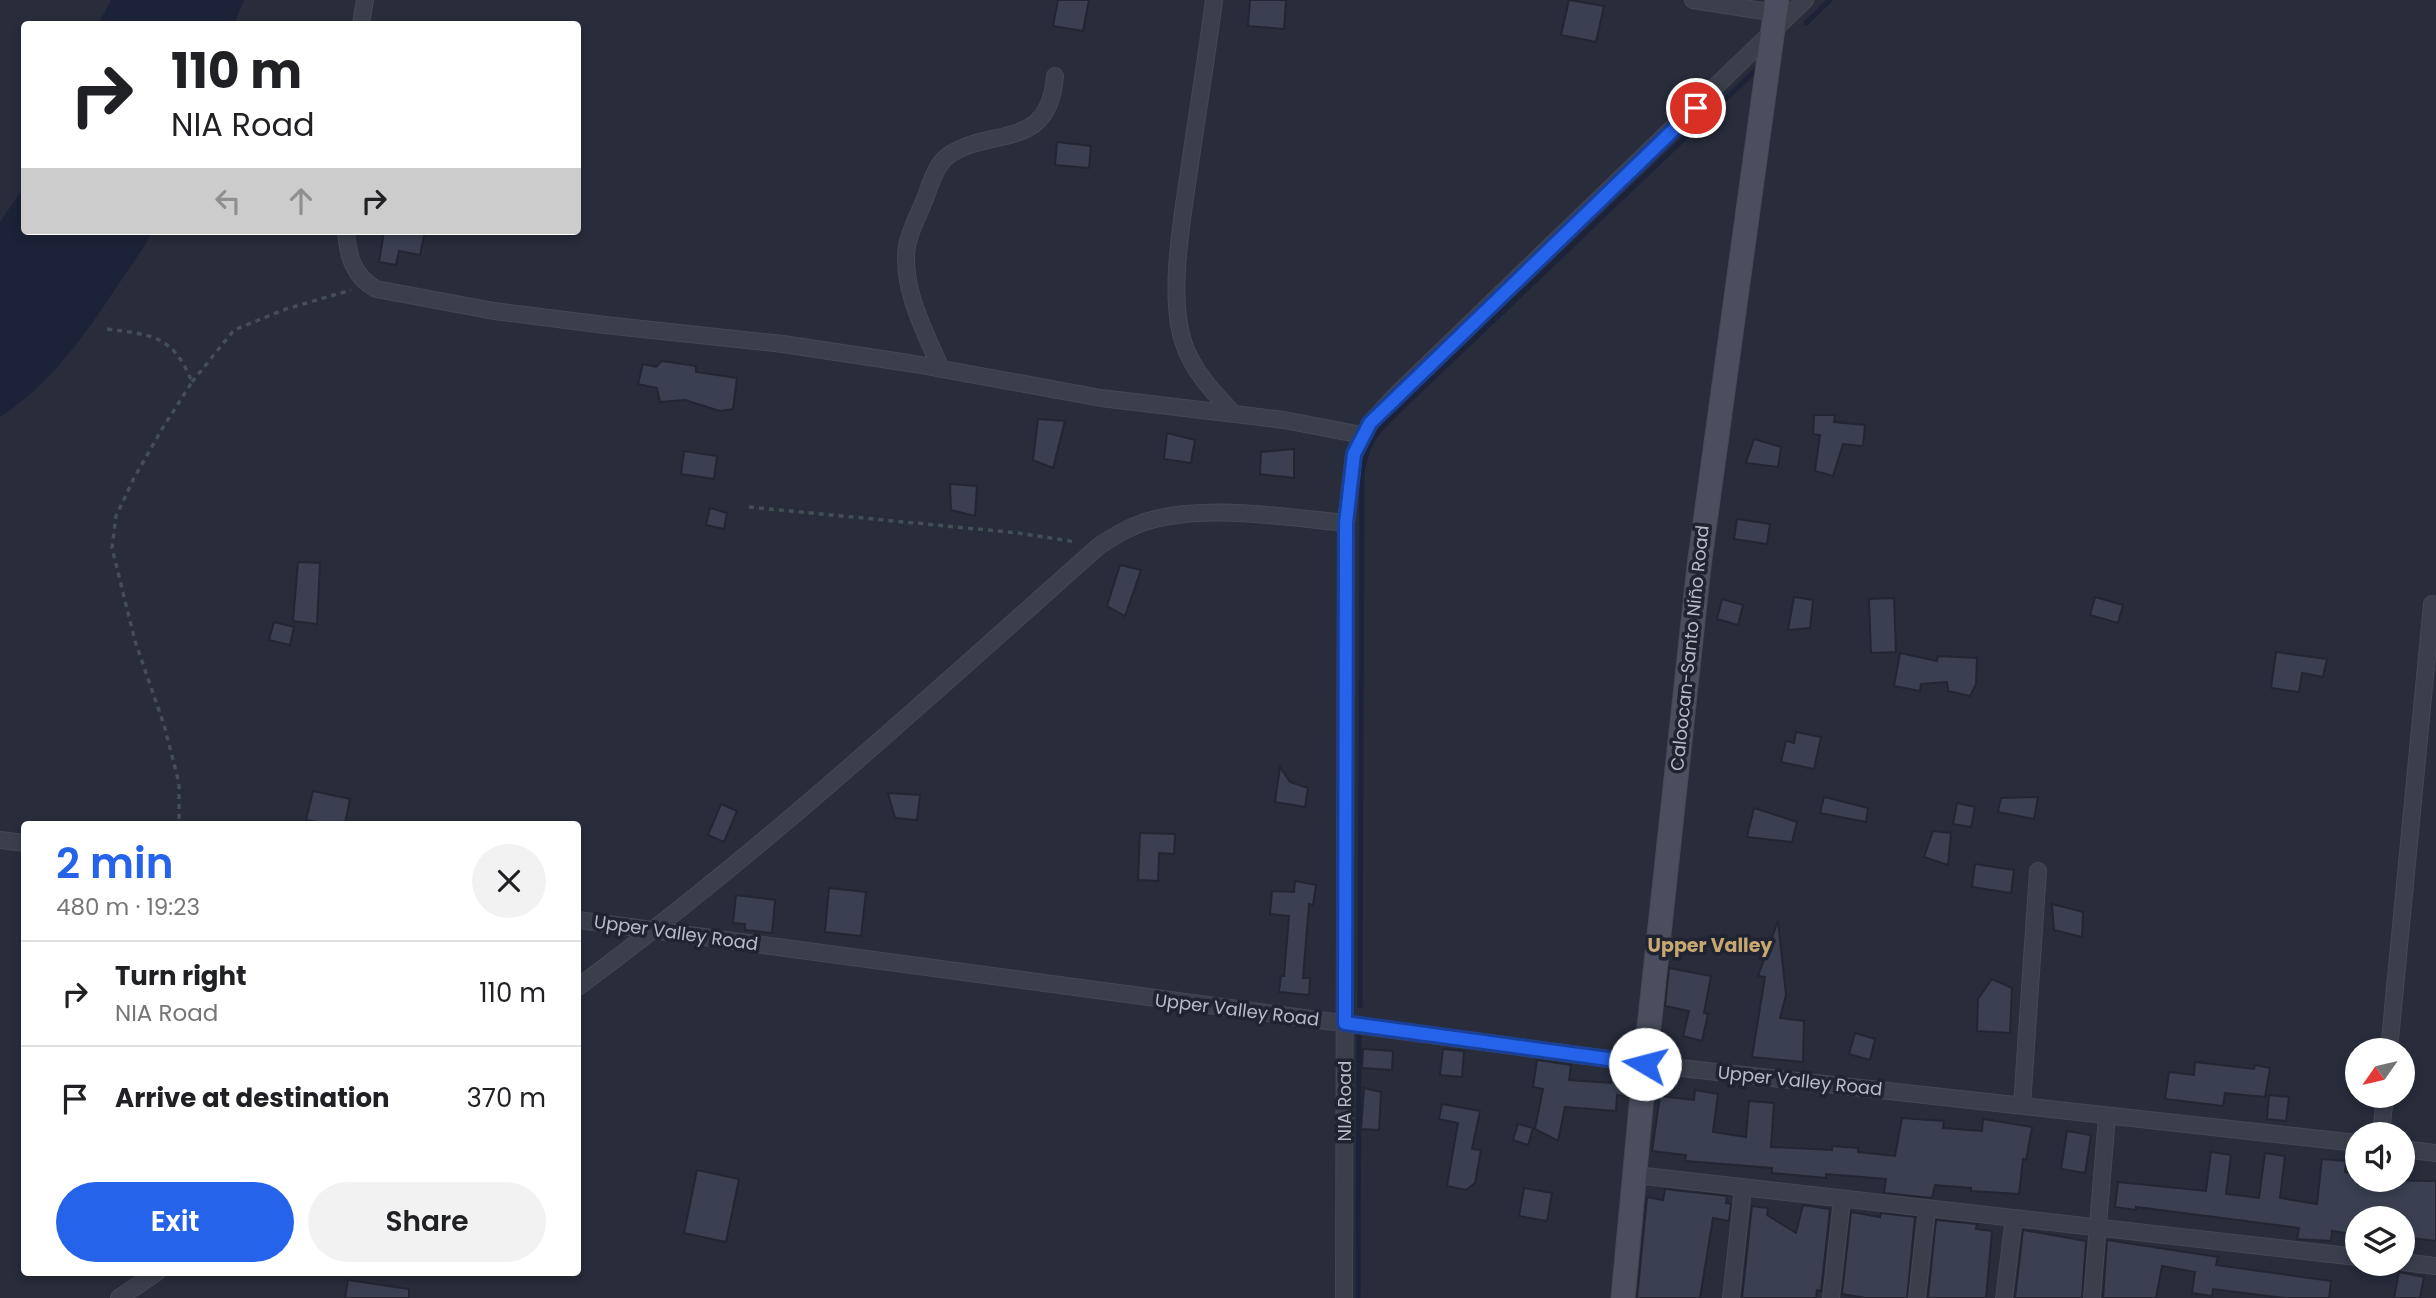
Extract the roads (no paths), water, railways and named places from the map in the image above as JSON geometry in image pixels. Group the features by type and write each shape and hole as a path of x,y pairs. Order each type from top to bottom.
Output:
{"street":[{"path":"361,21 365,0"},
{"path":"1214,0 1184,206 1177,312 1184,344 1195,367 1233,413"},
{"path":"1693,0 1776,14"},
{"name":"NIA Road","path":"1344,1298 1346,523 1354,454 1370,423 1394,397 1776,14 1805,0"},
{"name":"Caloocan-Santo Niño Road","path":"1623,1298 1645,1064 1700,553 1776,14"},
{"path":"941,369 917,312 906,266 907,245 912,230 940,164 947,156 958,150 1022,131 1036,121 1053,96 1055,76"},
{"path":"346,235 355,271 376,289 494,311 783,344 1101,398 1233,413 1362,435"},
{"path":"581,985 654,930 841,775 1099,545 1134,525 1202,513 1346,523"},
{"path":"2390,1038 2432,604"},
{"path":"0,840 21,844"},
{"path":"2022,1105 2038,871"},
{"name":"Upper Valley Road","path":"581,920 1645,1064 2345,1142"},
{"path":"2092,1298 2107,1116"},
{"path":"2415,1150 2436,1153"},
{"path":"1636,1175 2345,1256"},
{"path":"1731,1298 1743,1188"},
{"path":"1831,1298 1842,1200"},
{"path":"1917,1298 1927,1209"},
{"path":"2004,1298 2014,1218"},
{"path":"2415,1263 2436,1266"},
{"path":"119,1298 151,1276"}],"water":[{"path":"111,0 244,0 235,21 100,21"},
{"path":"21,191 21,235 151,235 106,304 65,358 35,390 0,417 0,222"}],"waterway":[{"path":"1806,23 1830,0"},
{"path":"1360,1006 1362,475 1367,452 1377,433 1388,421 1759,67"},
{"path":"1358,1298 1359,1034"}],"district":[{"name":"Upper Valley","path":"1710,945"}]}
